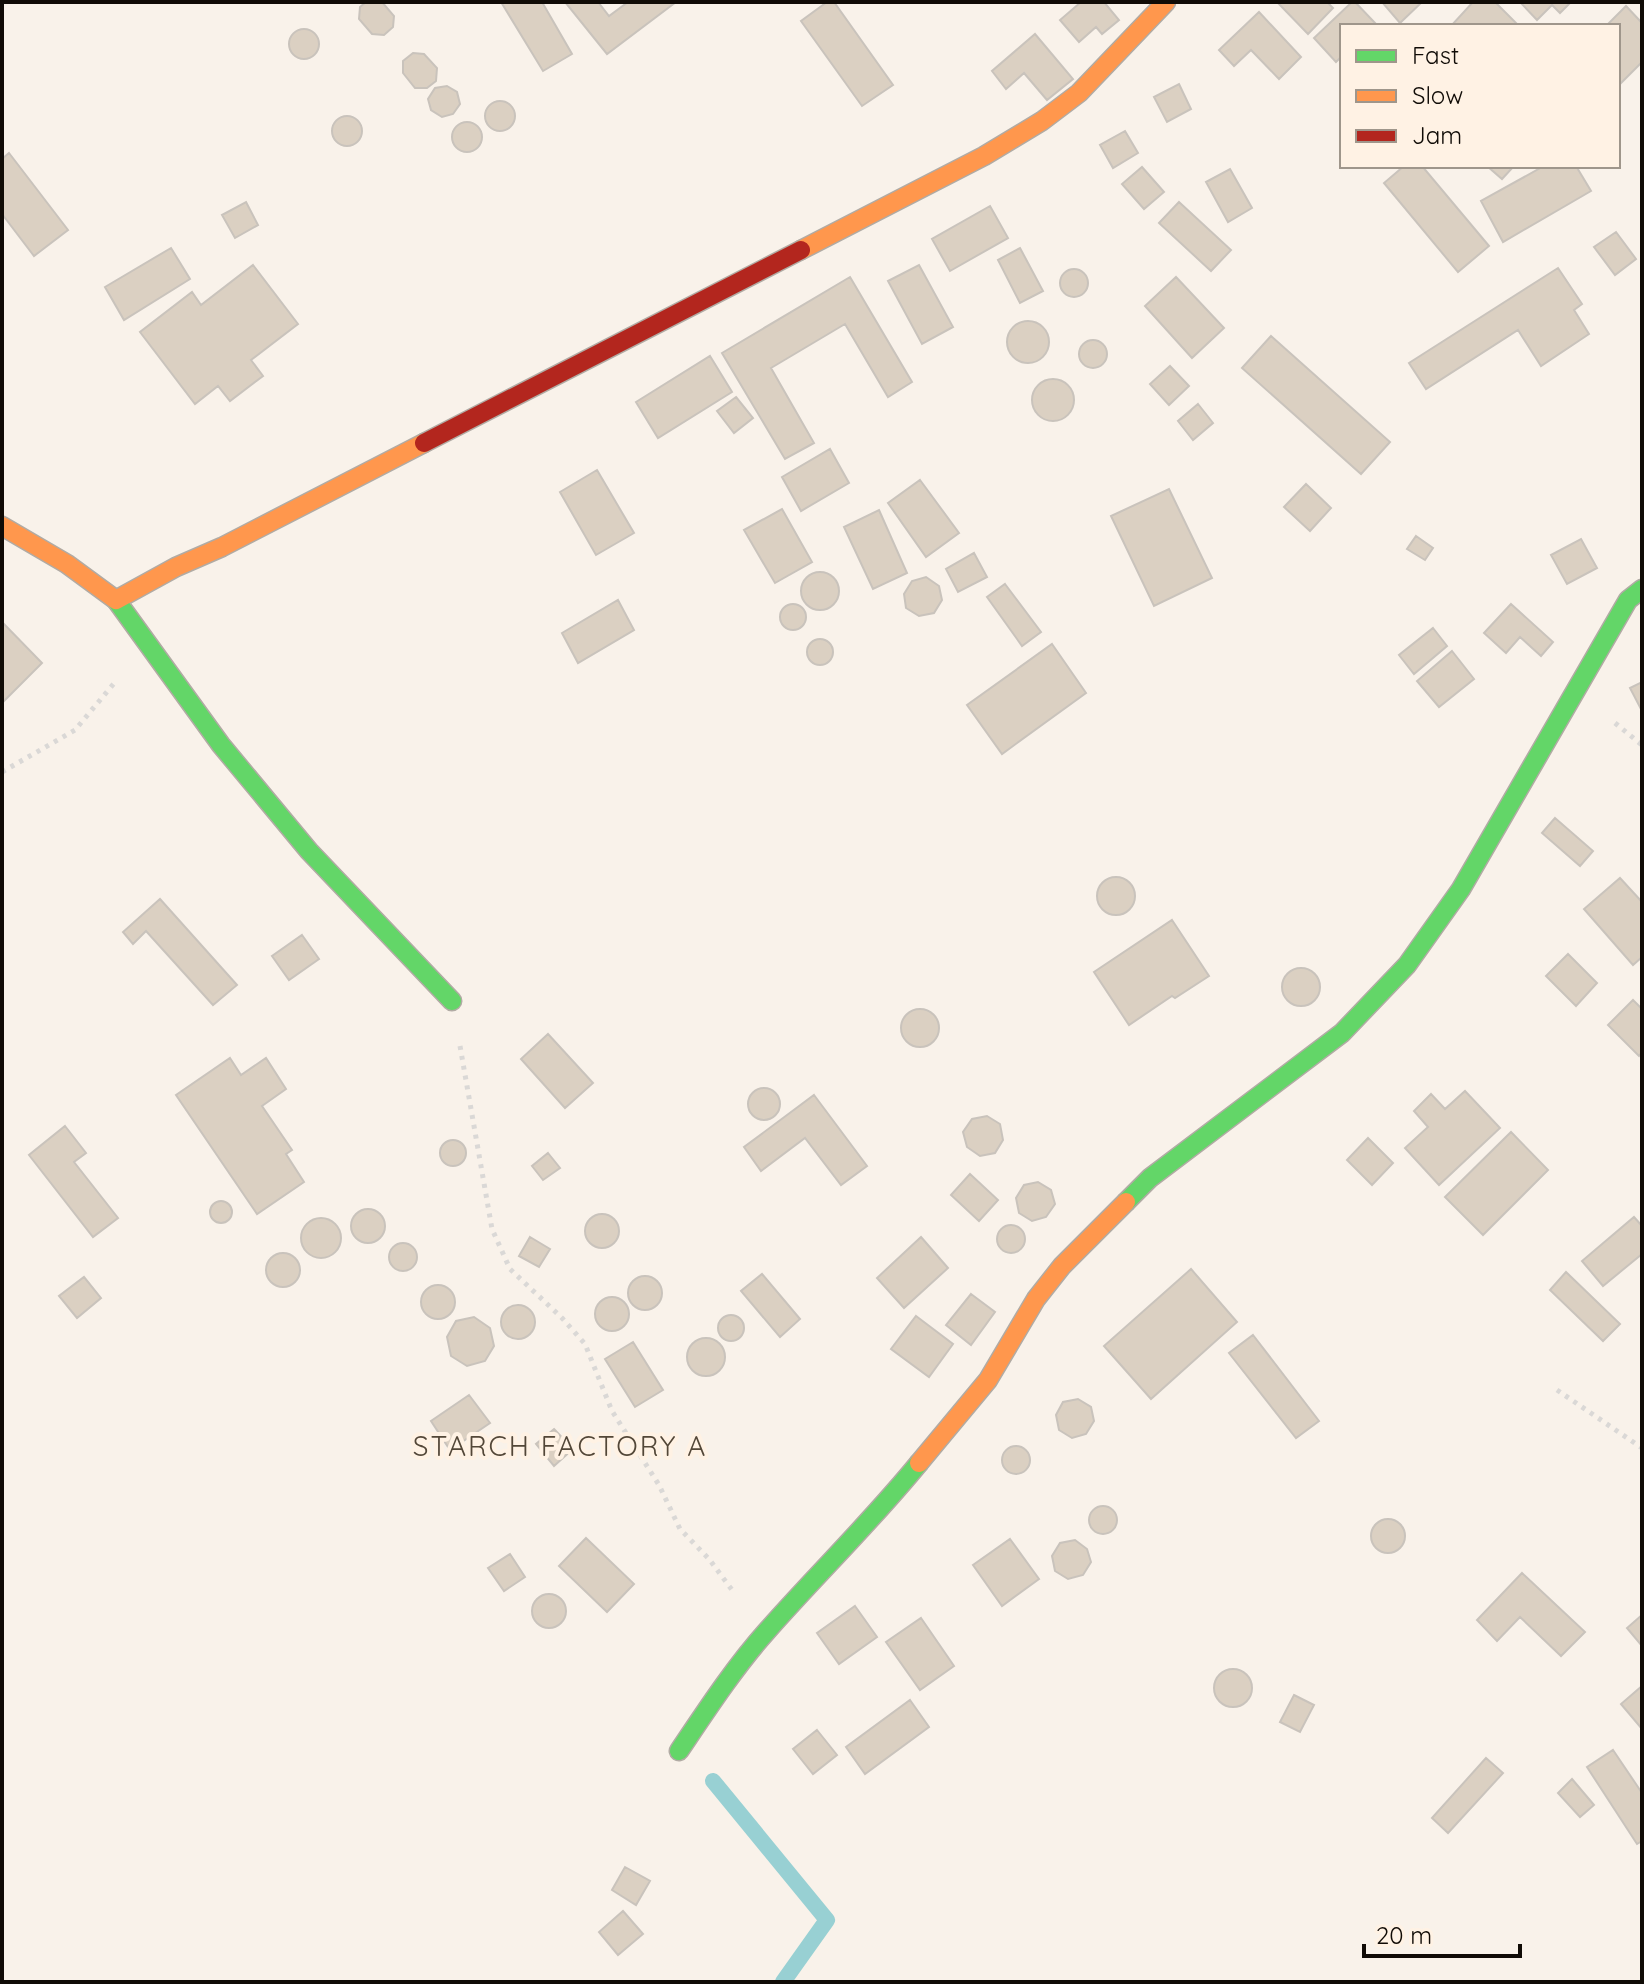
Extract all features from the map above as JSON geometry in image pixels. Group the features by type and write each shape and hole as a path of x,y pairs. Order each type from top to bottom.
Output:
{"street":[{"path":"116,600 984,156 1042,121 1079,93 1166,2"},
{"path":"2,526 67,564 116,600 221,745 309,851 452,1001"},
{"path":"679,1751 764,1634 890,1499 988,1380 1036,1299 1062,1266 1150,1178 1342,1033 1407,965 1461,889 1628,600 1642,589"}],"path":[{"path":"2,772 75,730 147,643"},
{"path":"452,1001 492,1229 510,1269 585,1344 612,1411 659,1485 680,1529 709,1559 764,1634"},
{"path":"1557,1390 1642,1448"}],"building":[{"path":"366,2 382,2 394,16 393,27 384,35 372,34 359,19 360,7"},
{"path":"501,2 542,2 572,54 543,71"},
{"path":"565,2 598,2 609,16 628,2 676,2 607,54"},
{"path":"827,2 834,2 893,85 862,106 801,21"},
{"path":"1081,2 1104,2 1119,20 1102,34 1096,27 1079,42 1060,20"},
{"path":"1277,2 1327,2 1333,8 1308,34"},
{"path":"1352,2 1376,24 1340,24 1340,58 1336,62 1314,38"},
{"path":"1382,2 1422,2 1400,23"},
{"path":"1473,2 1495,2 1517,24 1453,24"},
{"path":"1520,2 1571,2 1560,13 1552,5 1537,20"},
{"path":"1626,6 1642,23 1642,62 1620,84 1620,24 1608,24"},
{"path":"1259,12 1301,57 1279,79 1251,50 1234,66 1219,50"},
{"path":"304,29 315,33 319,44 315,55 304,59 293,55 289,44 293,33"},
{"path":"1035,34 1073,79 1047,100 1024,73 1006,89 992,71"},
{"path":"413,53 424,54 437,68 436,81 427,88 415,88 403,73 403,61"},
{"path":"1179,84 1191,109 1167,122 1154,97"},
{"path":"447,86 457,92 460,104 453,114 442,117 431,110 428,99 435,88"},
{"path":"500,101 511,105 515,116 511,127 500,131 489,127 485,116 489,105"},
{"path":"347,116 358,120 362,131 358,142 347,146 336,142 332,131 336,120"},
{"path":"467,122 478,126 482,137 478,148 467,152 456,148 452,137 456,126"},
{"path":"1125,131 1138,153 1113,168 1100,145"},
{"path":"9,153 68,230 34,256 2,214 2,159"},
{"path":"1142,167 1164,192 1144,209 1122,184"},
{"path":"1402,168 1424,168 1489,246 1458,272 1384,183"},
{"path":"1489,168 1512,168 1502,179"},
{"path":"1540,168 1577,168 1591,191 1503,242 1481,201"},
{"path":"1230,169 1252,208 1228,222 1206,182"},
{"path":"246,202 258,225 235,238 222,215"},
{"path":"1179,202 1231,250 1211,271 1159,223"},
{"path":"990,206 1008,238 950,271 932,239"},
{"path":"1616,232 1636,259 1615,275 1594,247"},
{"path":"171,248 190,279 124,320 105,287"},
{"path":"1020,248 1043,291 1020,303 998,260"},
{"path":"253,265 298,324 251,360 263,376 230,401 218,386 195,404 140,332 192,292 201,305"},
{"path":"919,265 953,327 922,344 888,281"},
{"path":"1558,268 1582,304 1574,310 1589,334 1541,366 1518,330 1426,389 1409,363"},
{"path":"1074,269 1084,273 1088,283 1084,293 1074,297 1064,293 1060,283 1064,273"},
{"path":"850,277 912,382 888,397 845,324 771,368 814,443 785,459 722,353"},
{"path":"1176,277 1224,328 1192,358 1145,306"},
{"path":"1028,321 1043,327 1049,342 1043,357 1028,363 1013,357 1007,342 1013,327"},
{"path":"1271,336 1390,442 1361,474 1242,368"},
{"path":"1093,340 1103,344 1107,354 1103,364 1093,368 1083,364 1079,354 1083,344"},
{"path":"710,356 732,392 658,438 636,402"},
{"path":"1170,366 1189,386 1169,405 1150,384"},
{"path":"1053,379 1068,385 1074,400 1068,415 1053,421 1038,415 1032,400 1038,385"},
{"path":"736,397 753,418 734,433 717,411"},
{"path":"1198,404 1213,423 1193,440 1178,421"},
{"path":"830,449 849,483 801,511 782,477"},
{"path":"597,470 634,533 596,555 560,492"},
{"path":"920,480 959,533 926,557 888,503"},
{"path":"1306,484 1331,508 1310,531 1284,507"},
{"path":"1169,489 1212,578 1154,606 1111,516"},
{"path":"782,509 812,562 775,583 744,530"},
{"path":"879,510 907,573 873,589 844,527"},
{"path":"1416,536 1433,548 1425,560 1407,549"},
{"path":"1581,539 1597,568 1567,584 1551,555"},
{"path":"974,553 987,577 958,592 946,569"},
{"path":"820,572 833,578 839,591 833,604 820,610 807,604 801,591 807,578"},
{"path":"926,577 939,586 942,600 934,613 919,616 906,608 904,594 912,581"},
{"path":"1005,584 1041,632 1022,646 987,597"},
{"path":"618,600 634,630 578,663 562,633"},
{"path":"793,604 802,608 806,617 802,626 793,630 784,626 780,617 784,608"},
{"path":"1511,604 1553,642 1541,656 1520,637 1506,653 1484,633"},
{"path":"2,622 42,663 2,703"},
{"path":"1433,628 1447,646 1414,674 1399,655"},
{"path":"820,639 829,643 833,652 829,661 820,665 811,661 807,652 811,643"},
{"path":"1052,644 1086,693 1002,754 967,705"},
{"path":"1452,651 1474,679 1439,707 1417,681"},
{"path":"1642,682 1642,711 1630,688"},
{"path":"1555,818 1593,851 1580,866 1542,833"},
{"path":"1116,877 1129,883 1135,896 1129,909 1116,915 1103,909 1097,896 1103,883"},
{"path":"1620,878 1642,902 1642,957 1633,965 1584,909"},
{"path":"160,899 237,985 213,1005 146,931 133,944 123,932"},
{"path":"1172,920 1209,976 1129,1025 1094,972"},
{"path":"302,935 319,959 289,980 272,956"},
{"path":"1568,954 1597,983 1576,1006 1546,976"},
{"path":"1301,968 1314,974 1320,987 1314,1000 1301,1006 1288,1000 1282,987 1288,974"},
{"path":"1633,1000 1642,1009 1642,1052 1639,1056 1608,1025"},
{"path":"920,1009 933,1015 939,1028 933,1041 920,1047 907,1041 901,1028 907,1015"},
{"path":"548,1034 593,1083 565,1108 521,1059"},
{"path":"230,1058 241,1075 266,1058 286,1089 262,1106 292,1150 286,1154 304,1182 257,1214 176,1095"},
{"path":"764,1088 776,1092 780,1104 776,1116 764,1120 752,1116 748,1104 752,1092"},
{"path":"1465,1091 1500,1128 1439,1185 1405,1148 1428,1127 1414,1111 1431,1094 1445,1109"},
{"path":"814,1095 867,1166 841,1185 805,1138 761,1171 744,1147"},
{"path":"987,1116 1000,1124 1003,1140 995,1153 980,1156 967,1147 963,1132 972,1119"},
{"path":"65,1126 86,1153 74,1162 118,1218 93,1237 29,1155"},
{"path":"1511,1132 1548,1170 1483,1235 1445,1197"},
{"path":"1368,1138 1393,1163 1372,1185 1347,1160"},
{"path":"453,1140 463,1143 466,1153 463,1163 453,1166 443,1163 440,1153 443,1143"},
{"path":"548,1153 560,1168 543,1180 532,1166"},
{"path":"970,1174 998,1200 979,1221 951,1195"},
{"path":"1038,1182 1051,1190 1055,1204 1046,1217 1032,1221 1019,1213 1016,1198 1024,1185"},
{"path":"221,1201 229,1204 232,1212 229,1220 221,1223 213,1220 210,1212 213,1204"},
{"path":"368,1209 380,1214 385,1226 380,1238 368,1243 356,1238 351,1226 356,1214"},
{"path":"602,1214 614,1219 619,1231 614,1243 602,1248 590,1243 585,1231 590,1219"},
{"path":"1634,1217 1642,1226 1642,1254 1603,1286 1582,1261"},
{"path":"321,1218 335,1224 341,1238 335,1252 321,1258 307,1252 301,1238 307,1224"},
{"path":"1011,1225 1021,1229 1025,1239 1021,1249 1011,1253 1001,1249 997,1239 1001,1229"},
{"path":"530,1237 550,1249 539,1267 519,1256"},
{"path":"921,1237 948,1268 904,1308 877,1278"},
{"path":"403,1243 413,1247 417,1257 413,1267 403,1271 393,1267 389,1257 393,1247"},
{"path":"283,1253 295,1258 300,1270 295,1282 283,1287 271,1282 266,1270 271,1258"},
{"path":"1191,1269 1237,1322 1151,1399 1104,1346"},
{"path":"1566,1272 1620,1324 1603,1341 1550,1290"},
{"path":"762,1274 800,1319 780,1337 741,1291"},
{"path":"645,1276 657,1281 662,1293 657,1305 645,1310 633,1305 628,1293 633,1281"},
{"path":"84,1277 101,1298 77,1318 59,1296"},
{"path":"438,1285 450,1290 455,1302 450,1314 438,1319 426,1314 421,1302 426,1290"},
{"path":"971,1294 995,1312 971,1345 946,1325"},
{"path":"612,1297 624,1302 629,1314 624,1326 612,1331 600,1326 595,1314 600,1302"},
{"path":"518,1305 530,1310 535,1322 530,1334 518,1339 506,1334 501,1322 506,1310"},
{"path":"731,1315 741,1318 744,1328 741,1338 731,1341 721,1338 718,1328 721,1318"},
{"path":"916,1316 953,1344 929,1377 891,1349"},
{"path":"474,1317 490,1328 494,1346 485,1361 467,1366 451,1356 447,1337 456,1321"},
{"path":"1253,1335 1319,1421 1296,1438 1229,1353"},
{"path":"706,1338 719,1344 725,1357 719,1370 706,1376 693,1370 687,1357 693,1344"},
{"path":"633,1342 663,1390 635,1407 605,1359"},
{"path":"469,1395 490,1423 450,1450 431,1421"},
{"path":"1078,1399 1091,1407 1094,1421 1086,1434 1072,1438 1059,1430 1056,1415 1063,1402"},
{"path":"554,1429 573,1449 554,1466 536,1444"},
{"path":"1016,1446 1026,1450 1030,1460 1026,1470 1016,1474 1006,1470 1002,1460 1006,1450"},
{"path":"1103,1506 1113,1510 1117,1520 1113,1530 1103,1534 1093,1530 1089,1520 1093,1510"},
{"path":"1388,1519 1400,1524 1405,1536 1400,1548 1388,1553 1376,1548 1371,1536 1376,1524"},
{"path":"586,1538 634,1584 607,1612 559,1566"},
{"path":"1010,1539 1039,1579 1002,1606 973,1565"},
{"path":"1075,1540 1087,1549 1091,1562 1083,1575 1068,1579 1055,1571 1052,1556 1060,1543"},
{"path":"510,1554 525,1577 504,1591 488,1568"},
{"path":"1522,1573 1585,1632 1561,1656 1520,1617 1497,1641 1477,1620"},
{"path":"549,1594 561,1599 566,1611 561,1623 549,1628 537,1623 532,1611 537,1599"},
{"path":"855,1606 877,1637 839,1664 817,1633"},
{"path":"1642,1615 1642,1646 1627,1628"},
{"path":"921,1618 954,1666 920,1690 886,1642"},
{"path":"1233,1669 1246,1675 1252,1688 1246,1701 1233,1707 1220,1701 1214,1688 1220,1675"},
{"path":"1642,1686 1642,1729 1621,1704"},
{"path":"1294,1695 1314,1705 1300,1732 1280,1722"},
{"path":"910,1700 929,1727 865,1774 846,1747"},
{"path":"817,1730 837,1755 813,1774 793,1749"},
{"path":"1613,1750 1642,1793 1642,1841 1637,1844 1587,1767"},
{"path":"1486,1758 1503,1773 1448,1833 1432,1818"},
{"path":"1572,1779 1594,1805 1580,1817 1558,1793"},
{"path":"625,1867 650,1881 636,1905 612,1890"},
{"path":"623,1911 643,1934 618,1955 599,1932"}],"waterway":[{"path":"713,1781 827,1920 783,1982"}],"traffic: fast":[{"path":"1126,1202 1150,1178 1342,1033 1407,965 1461,889 1628,600 1642,589"},
{"path":"116,600 221,745 309,851 452,1001"},
{"path":"679,1751 754,1646 919,1463"}],"traffic: slow":[{"path":"801,250 984,156 1042,121 1079,93 1166,2"},
{"path":"2,526 67,564 116,600 424,443"},
{"path":"919,1463 988,1380 1036,1299 1062,1266 1126,1202"}],"traffic: jam":[{"path":"424,443 801,250"}],"district":[{"name":"STARCH FACTORY A","path":"560,1446"}]}
